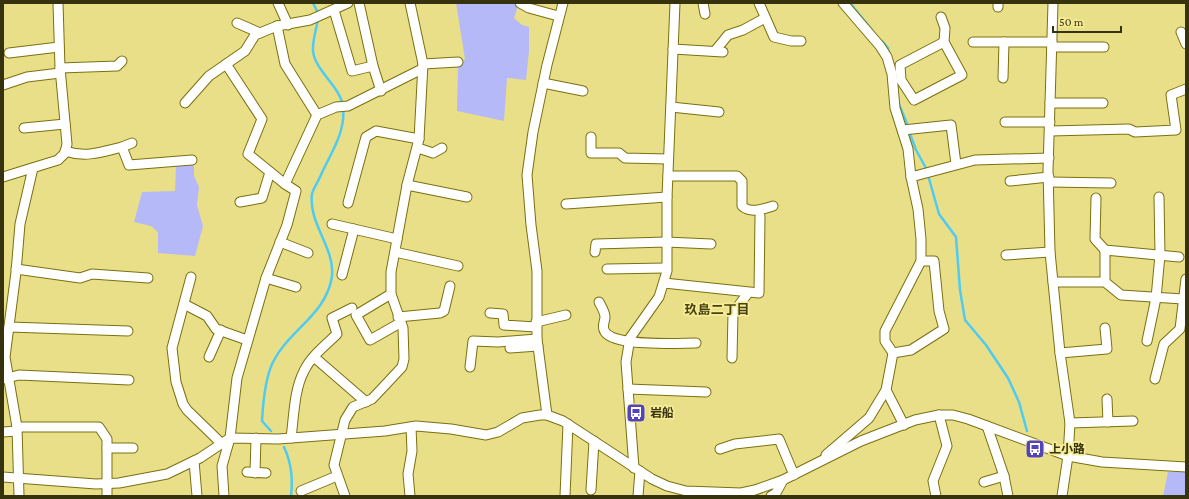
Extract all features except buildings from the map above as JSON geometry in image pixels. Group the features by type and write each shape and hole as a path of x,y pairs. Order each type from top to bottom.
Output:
{"street":[{"path":"3,177 58,160 65,151 67,144 60,70 58,3"},
{"path":"278,3 288,24"},
{"path":"185,103 209,76 245,51 255,36 277,26 310,20 348,3"},
{"path":"359,3 373,66 381,91"},
{"path":"345,496 334,466 345,420 353,408 372,399 402,366 404,359 404,340 391,294 391,272 407,185 418,143 423,67 410,3"},
{"path":"520,3 529,8 558,16"},
{"path":"547,415 537,342 537,271 531,225 527,175 533,132 543,83 558,16 563,3"},
{"path":"638,496 637,470 626,362 629,342 633,333 659,297 664,283 666,268 668,158 675,3"},
{"path":"703,3 705,14"},
{"path":"759,3 764,18 774,37 792,41 801,41"},
{"path":"843,3 880,46 896,82 914,100 962,75 944,42 945,28 941,17"},
{"path":"1053,3 1049,158 1050,252 1060,353 1070,423 1068,456 1062,496"},
{"path":"334,10 352,71 373,66"},
{"path":"673,49 719,51 728,35 743,30 764,18"},
{"path":"237,23 260,33"},
{"path":"277,26 285,64 318,115"},
{"path":"1181,32 1186,43"},
{"path":"819,461 869,418 886,390 893,353 885,341 885,331 921,261 922,239 911,177 908,149 908,130 895,108 896,82 900,65 944,42"},
{"path":"973,42 1104,47"},
{"path":"1003,78 1004,42"},
{"path":"9,53 59,47"},
{"path":"3,85 27,77 60,70 117,66 122,61"},
{"path":"285,184 318,115 336,107 348,106 381,91 423,67 458,62"},
{"path":"224,496 222,466 230,438 237,378 266,278 287,225 296,191 248,154 262,119 226,64"},
{"path":"543,83 583,91"},
{"path":"1005,122 1129,130 1135,132 1176,130 1171,95 1186,88"},
{"path":"1050,103 1103,103"},
{"path":"671,107 719,112"},
{"path":"24,128 65,124"},
{"path":"908,130 951,125 956,164"},
{"path":"348,203 366,137 376,131 418,143 433,153 442,148"},
{"path":"591,137 591,152 619,153 625,158 668,158"},
{"path":"65,151 76,155 89,155 132,143"},
{"path":"122,147 129,165 192,160"},
{"path":"911,177 975,160 1049,158"},
{"path":"19,496 17,429 6,378 5,356 20,224 33,168"},
{"path":"240,202 262,198 270,172"},
{"path":"668,176 737,176 742,181 742,206 744,208 759,210 773,206"},
{"path":"1010,181 1049,180 1111,183"},
{"path":"407,185 467,197"},
{"path":"566,204 667,197"},
{"path":"1147,341 1156,298 1160,255 1159,197"},
{"path":"1096,198 1095,239 1105,250 1105,282"},
{"path":"664,283 759,293 760,216"},
{"path":"332,224 397,239"},
{"path":"342,275 354,229"},
{"path":"280,242 308,253"},
{"path":"595,252 596,244 666,242 711,244"},
{"path":"1105,250 1179,257"},
{"path":"395,252 458,266"},
{"path":"1006,255 1050,252"},
{"path":"893,353 910,350 944,329 939,311 934,261 921,261"},
{"path":"607,269 666,268"},
{"path":"16,269 80,278 92,274 148,278"},
{"path":"191,277 172,348 178,388 187,410 222,444"},
{"path":"266,278 296,286"},
{"path":"1155,379 1164,344 1180,329 1186,279"},
{"path":"1053,282 1105,282 1121,295 1156,298 1184,305"},
{"path":"391,294 356,315 370,340 399,320 444,311 450,286"},
{"path":"732,358 733,313 748,293"},
{"path":"599,302 605,316 603,326 604,331 609,335 629,342 696,343"},
{"path":"184,304 207,316 216,329 247,340"},
{"path":"291,438 296,400 304,371 314,357 337,334 332,318 352,308"},
{"path":"490,312 504,314 504,325 536,324 566,315"},
{"path":"9,327 117,335 128,331"},
{"path":"1060,353 1107,349 1105,328"},
{"path":"209,357 221,330"},
{"path":"470,367 473,341 537,342"},
{"path":"510,348 537,342"},
{"path":"314,357 366,402"},
{"path":"6,378 19,375 130,380"},
{"path":"628,389 706,392"},
{"path":"886,390 904,425"},
{"path":"1107,399 1108,422"},
{"path":"3,477 108,484 140,480 167,474 194,461 230,438 291,438 385,431 411,427 433,427 486,435 498,432 522,418 547,415 568,424 637,470 667,486 694,494 741,493 755,490 794,475 861,441 904,425 939,415 953,415 1068,456 1102,462 1186,467"},
{"path":"936,496 933,481 947,446 939,415"},
{"path":"1070,423 1133,422"},
{"path":"565,496 568,424"},
{"path":"987,426 1004,476 1008,496"},
{"path":"3,432 17,429 99,427 107,439 108,496"},
{"path":"410,496 408,474 412,451 411,427"},
{"path":"256,438 251,472 266,473"},
{"path":"720,449 735,444 779,439 794,475"},
{"path":"591,490 594,441"},
{"path":"107,448 133,448"},
{"path":"194,461 197,496"},
{"path":"301,491 337,476"},
{"path":"984,482 1004,476"},
{"path":"771,496 776,493 783,480"}],"shaded area":[{"path":"456,3 515,3 518,6 514,18 522,25 529,27 529,51 526,80 507,78 504,121 457,111 458,66 465,59"},
{"path":"194,165 194,176 199,187 197,205 203,226 195,256 158,253 158,232 151,226 134,222 142,192 175,191 176,166"},
{"path":"1186,471 1186,496 1163,496 1168,472"}],"waterway":[{"path":"313,3 318,13"},
{"path":"850,3 872,30"},
{"path":"271,431 262,421 265,391 270,368 288,340 307,321 323,301 329,289 332,276 330,255 314,215 312,194 340,135 343,107 338,93 318,65 313,51 318,18"},
{"path":"882,41 888,48 889,54"},
{"path":"899,104 908,126"},
{"path":"909,131 916,150 927,170"},
{"path":"928,175 939,214 956,237 960,290 965,320 986,345 1008,378 1019,402 1027,431"},
{"path":"284,447 291,471 291,496"}],"place":[{"name":"岩船","path":"636,413"},
{"name":"上小路","path":"1035,449"}],"district":[{"name":"玖島二丁目","path":"717,309"}]}
